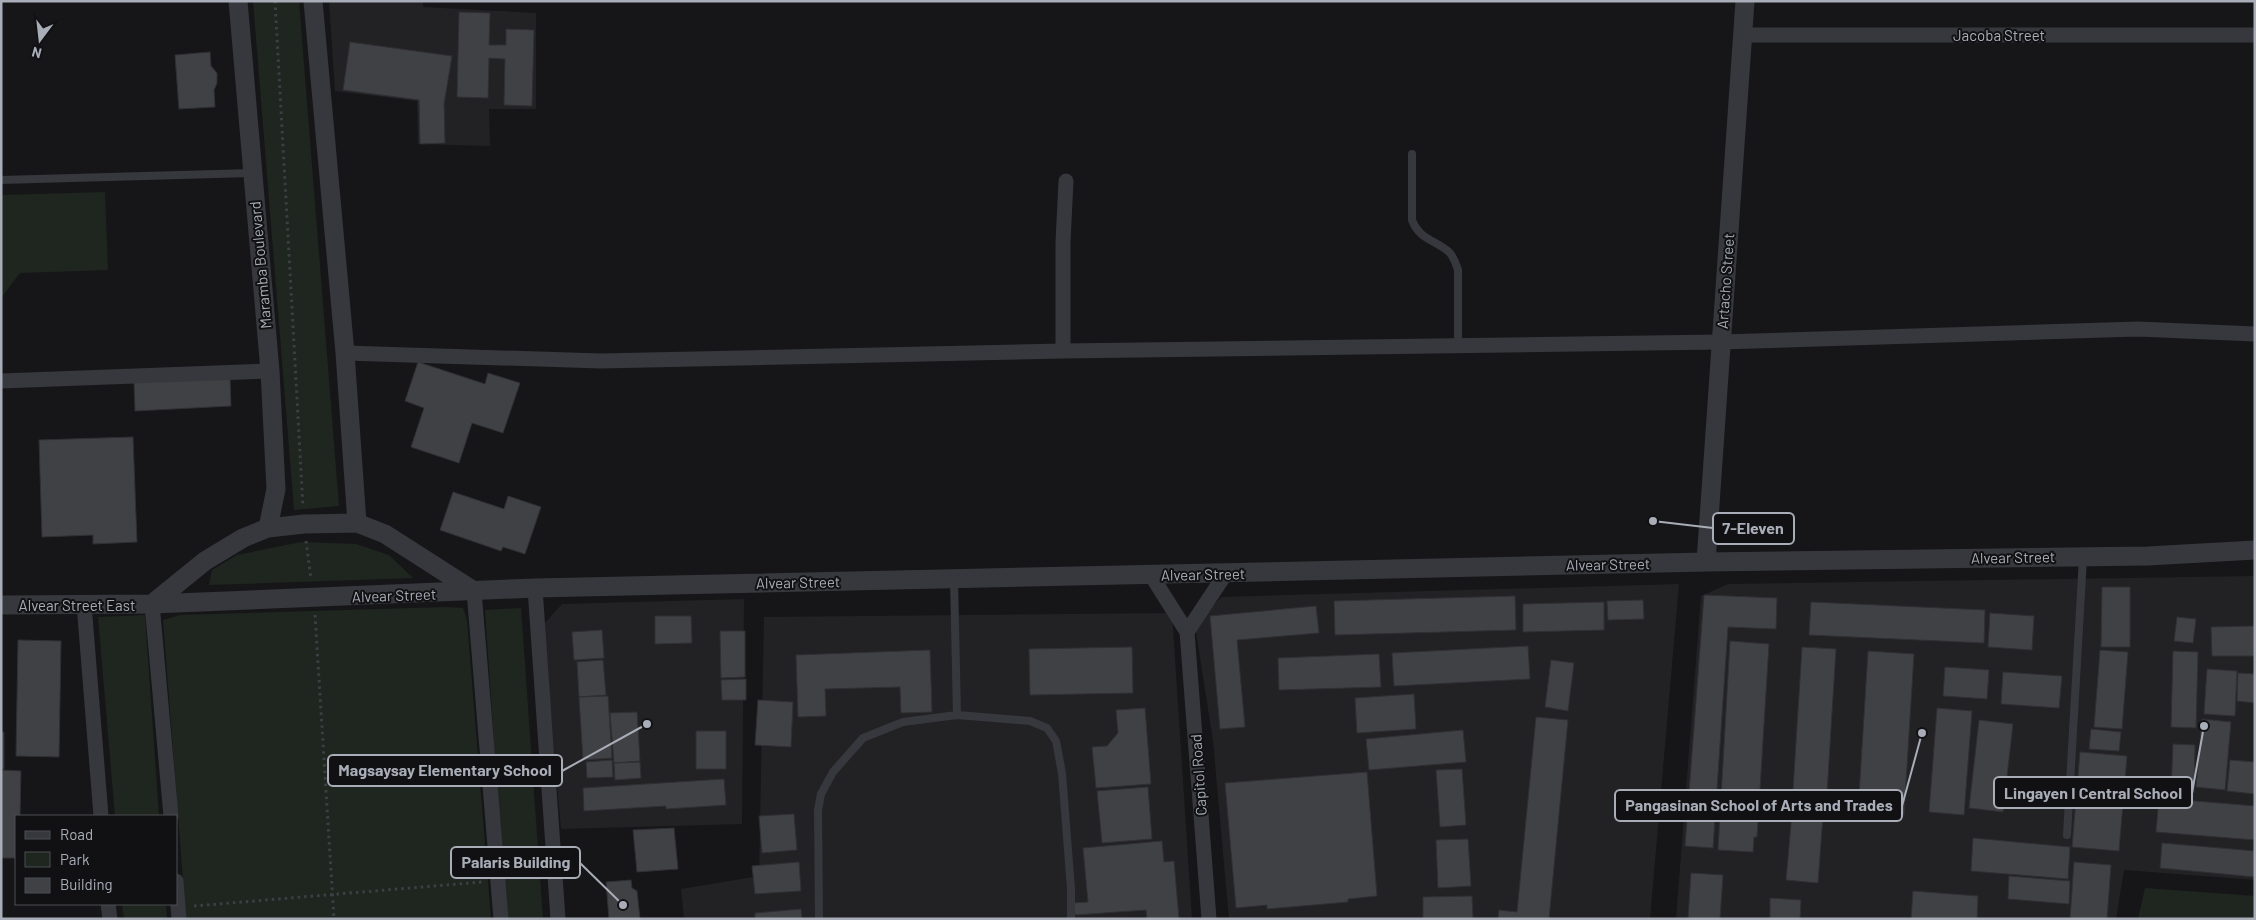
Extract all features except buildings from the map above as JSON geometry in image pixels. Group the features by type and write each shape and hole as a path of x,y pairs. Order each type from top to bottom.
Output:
{"street":[{"name":"Maramba Boulevard","path":"238,1 270,371 276,489 268,528"},
{"path":"313,1 345,354 357,523"},
{"name":"Artacho Street","path":"1706,562 1745,1"},
{"name":"Jacoba Street","path":"1742,35 2255,35"},
{"path":"1063,351 1063,242 1066,181"},
{"path":"345,354 601,361 1458,344 1720,342 2138,329 2255,334"},
{"path":"1,381 270,371"},
{"path":"170,815 152,604 205,561 243,538 268,528 304,524 357,523 385,534 474,591 501,919"},
{"name":"Alvear Street","path":"152,604 535,588 1706,562 2148,556 2255,550"},
{"path":"1187,632 1226,573"},
{"name":"Capitol Road","path":"1151,575 1187,632 1209,919"},
{"path":"535,588 558,919"},
{"path":"84,604 101,815"},
{"name":"Alvear Street East","path":"1,605 152,604"},
{"path":"108,905 110,919"}],"lane":[{"path":"1412,154 1412,220 1415,229 1424,238 1448,252 1458,270 1458,344"},
{"path":"1,180 252,173"},
{"path":"2068,835 2083,556"},
{"path":"954,579 957,715"},
{"path":"819,919 818,810 821,794 833,772 863,738 903,722 957,715 1030,720 1047,728 1056,741 1062,773 1071,889 1071,919"}],"path":[{"path":"275,1 304,524 312,585"},
{"path":"315,614 334,919"},
{"path":"179,913 332,896 498,881"}],"shaded area":[{"path":"329,1 423,1 423,7 536,13 536,109 489,109 490,146 418,144 417,101 335,91"},
{"path":"2255,576 2255,880 2124,870 2116,919 1676,919 1701,596 1728,584"},
{"path":"1679,584 1650,919 1229,919 1213,741 1195,626 1221,597"},
{"path":"744,599 742,824 561,829 543,625 562,604"},
{"path":"1172,613 1192,919 684,919 681,889 759,876 764,617"}],"green space":[{"path":"253,1 299,1 339,506 294,510"},
{"path":"105,192 108,270 20,273 1,298 1,195"},
{"path":"301,542 356,544 389,555 413,578 209,585 212,570 237,555"},
{"path":"463,608 467,620 491,919 186,919 163,620 180,615"},
{"path":"521,608 543,919 506,919 485,610"},
{"path":"145,615 159,815 115,815 98,617"},
{"path":"2145,888 2255,896 2255,919 2138,919"},
{"path":"122,905 166,905 167,919 124,919"}],"place":[{"name":"7-Eleven","path":"1653,521"},
{"name":"Magsaysay Elementary School","path":"647,724"},
{"name":"Lingayen I Central School","path":"2204,726"},
{"name":"Pangasinan School of Arts and Trades","path":"1922,733"},
{"name":"Palaris Building","path":"623,905"}]}
